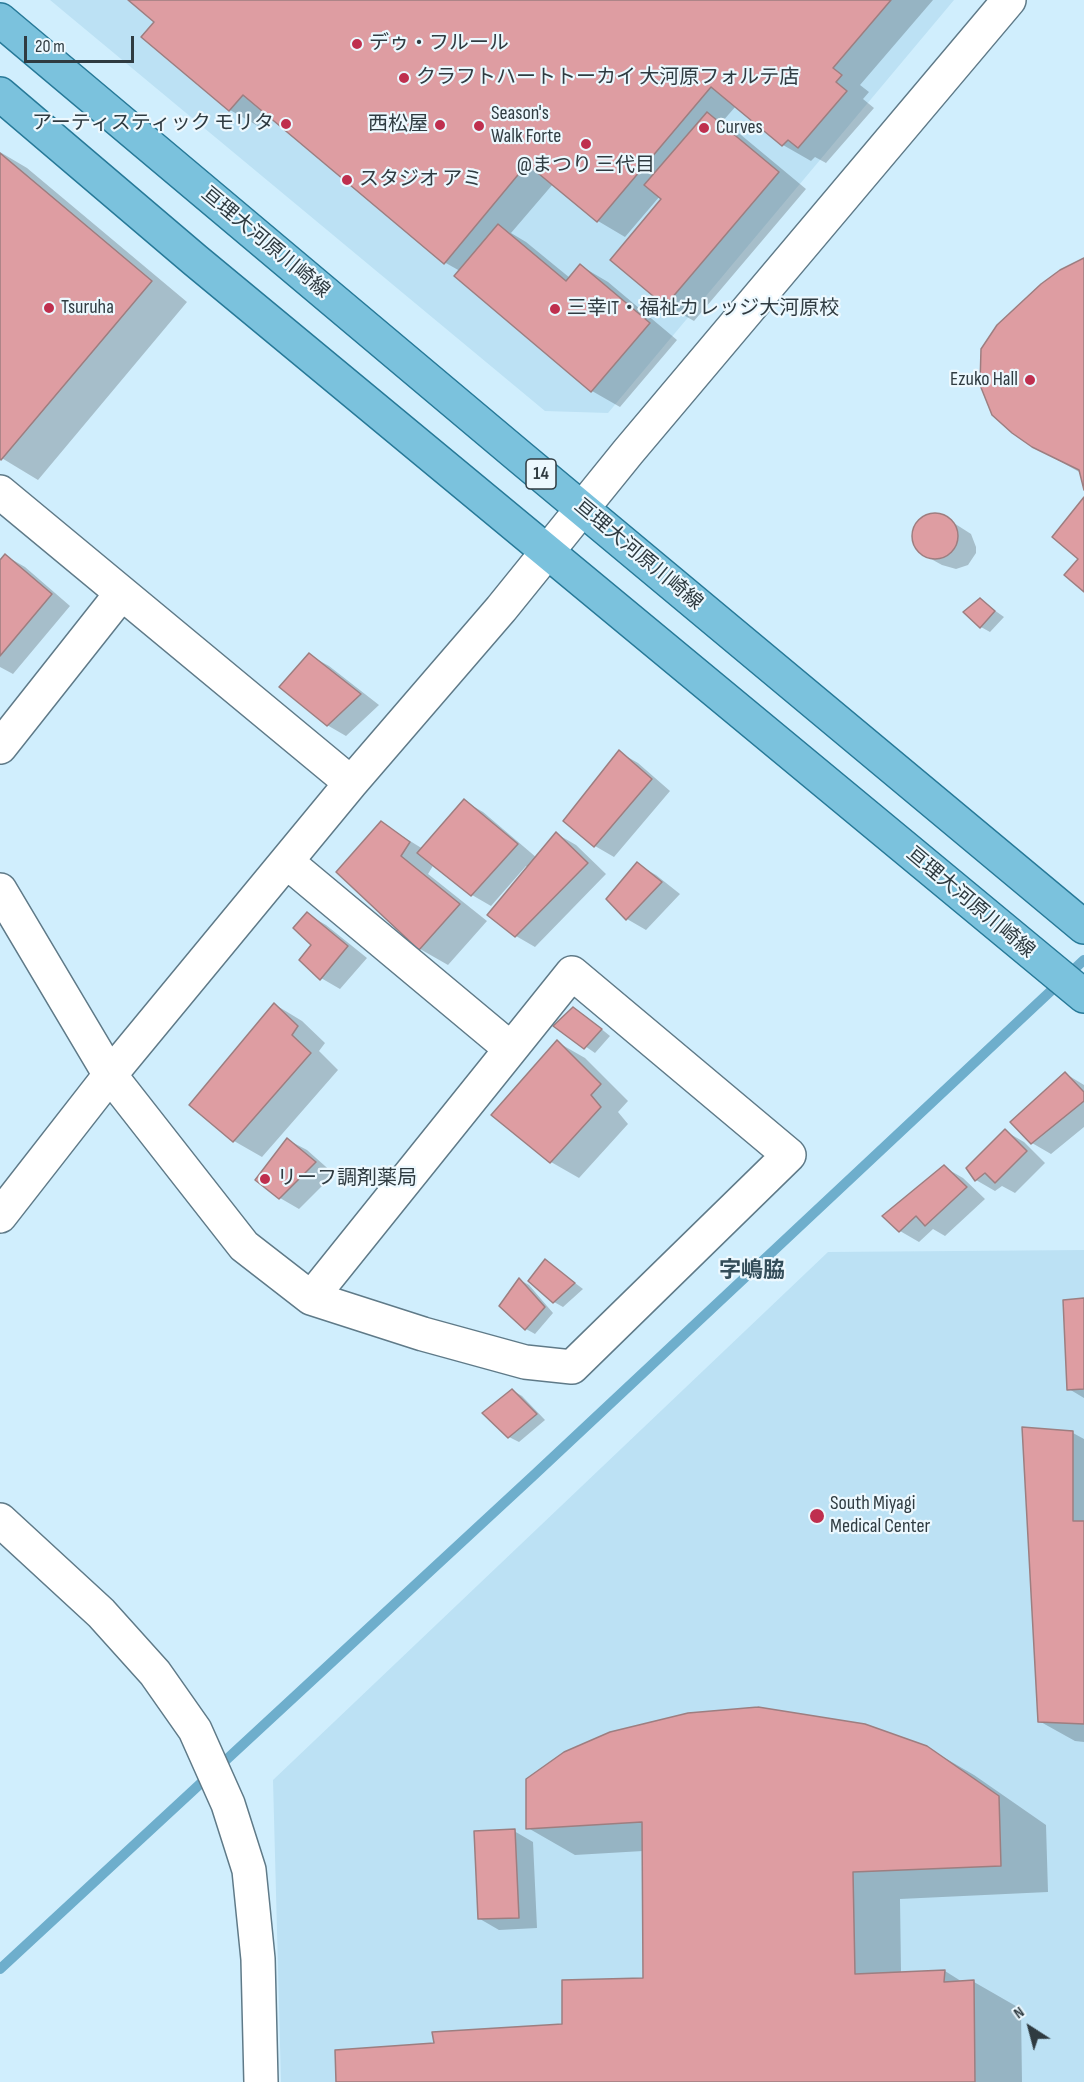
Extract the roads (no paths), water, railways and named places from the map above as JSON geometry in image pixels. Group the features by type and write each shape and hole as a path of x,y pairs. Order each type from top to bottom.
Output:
{"main road":[{"name":"亘理大河原川崎線","path":"0,20 1084,927"},
{"name":"亘理大河原川崎線","path":"0,94 203,268 1080,993"}],"street":[{"path":"0,1216 110,1075 351,783 501,609 582,509 1009,0"},
{"path":"3,501 121,594 351,783"},
{"path":"0,747 121,594"},
{"path":"287,862 511,1049"},
{"path":"0,890 110,1075 244,1246 311,1298 423,1334 525,1362 572,1367 789,1155 572,973 311,1298"},
{"path":"0,1520 101,1613 156,1673 195,1730 228,1804 249,1869 258,1959 261,2082"}],"waterway":[{"path":"0,1969 533,1476 1084,960"}],"place":[{"name":"デゥ・フルール","path":"357,44"},
{"name":"クラフトハートトーカイ 大河原フォルテ店","path":"404,78"},
{"name":"アーティスティック モリタ","path":"286,124"},
{"name":"西松屋","path":"440,125"},
{"name":"Season's Walk Forte","path":"479,126"},
{"name":"Curves","path":"704,128"},
{"name":"@まつり 三代目","path":"586,144"},
{"name":"スタジオ アミ","path":"347,180"},
{"name":"Tsuruha","path":"49,308"},
{"name":"三幸IT・福祉カレッジ大河原校","path":"555,309"},
{"name":"Ezuko Hall","path":"1030,380"},
{"name":"リーフ調剤薬局","path":"265,1179"},
{"name":"South Miyagi Medical Center","path":"817,1516"}],"district":[{"name":"字嶋脇","path":"752,1271"}]}
